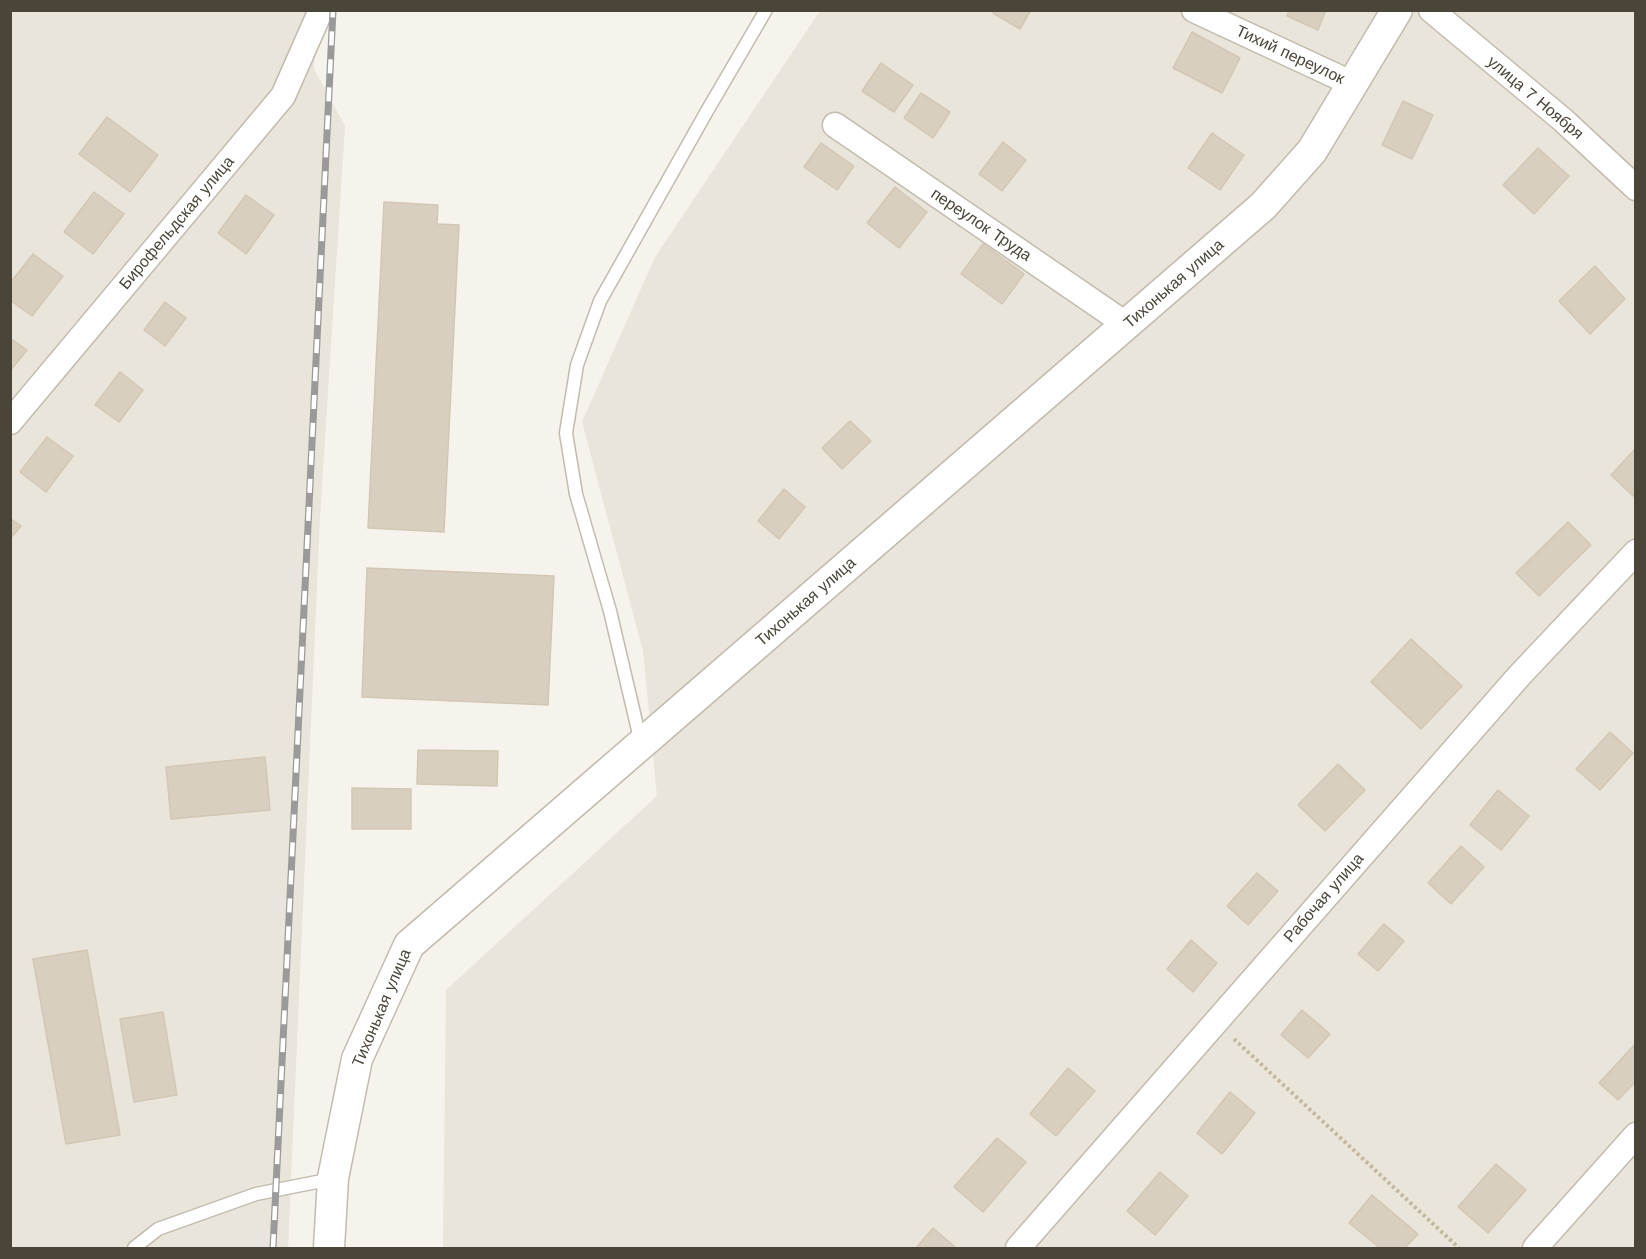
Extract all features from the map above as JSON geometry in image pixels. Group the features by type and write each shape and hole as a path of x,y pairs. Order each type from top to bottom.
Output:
{"street":[{"name":"Бирофельдская улица","path":"10,422 283,96 321,10"},
{"name":"Тихий переулок","path":"1194,10 1353,84"},
{"name":"Тихонькая улица","path":"329,1248 333,1179 357,1059 409,945 1263,206 1312,151 1397,10"},
{"name":"улица 7 Ноября","path":"1431,10 1563,120 1635,188"},
{"name":"переулок Труда","path":"835,125 1127,325"},
{"name":"Рабочая улица","path":"1018,1248 1519,676 1635,552"},
{"path":"1535,1248 1635,1135"}],"lane":[{"path":"641,744 610,611 576,494 566,433 575,377 600,301 706,111 766,10"},
{"path":"134,1248 158,1229 256,1194 333,1179"}],"path":[{"path":"1215,1022 1459,1248"}],"shaded area":[{"path":"10,11 316,11 314,69 345,126 320,517 288,1248 11,1248"},
{"path":"820,11 1635,11 1635,1248 443,1248 446,990 657,796 643,651 582,422 655,257"}],"building":[{"path":"994,10 1031,10 1020,29 993,13"},
{"path":"1289,10 1326,10 1318,30 1287,16"},
{"path":"1192,32 1240,58 1222,93 1173,68"},
{"path":"881,63 913,85 894,112 862,91"},
{"path":"921,93 950,112 933,138 904,118"},
{"path":"1403,101 1433,115 1412,159 1382,145"},
{"path":"107,117 158,155 130,192 79,154"},
{"path":"1212,133 1244,155 1220,190 1188,168"},
{"path":"1003,142 1026,160 1002,191 979,174"},
{"path":"821,143 854,166 837,190 804,167"},
{"path":"1538,148 1569,176 1534,214 1503,185"},
{"path":"895,187 927,212 899,248 867,223"},
{"path":"94,192 124,214 93,254 64,232"},
{"path":"246,195 274,215 246,254 218,233"},
{"path":"384,202 438,205 437,224 459,225 444,532 368,528"},
{"path":"983,244 1024,274 1002,304 961,274"},
{"path":"33,254 63,276 32,316 10,300 10,283"},
{"path":"1595,266 1625,299 1590,334 1559,301"},
{"path":"165,302 186,318 165,346 144,330"},
{"path":"10,338 27,350 10,371"},
{"path":"120,372 143,390 119,422 95,405"},
{"path":"850,421 871,441 842,469 822,448"},
{"path":"47,437 73,456 46,492 20,472"},
{"path":"1636,448 1636,493 1633,496 1611,475"},
{"path":"784,489 805,507 779,539 758,521"},
{"path":"10,518 21,526 10,539"},
{"path":"1568,522 1591,545 1539,596 1516,573"},
{"path":"367,568 554,576 548,705 362,697"},
{"path":"1411,639 1462,686 1421,729 1371,682"},
{"path":"1610,732 1633,753 1600,790 1576,769"},
{"path":"418,750 498,751 497,786 417,784"},
{"path":"265,757 270,810 171,819 166,767"},
{"path":"1338,764 1365,790 1325,831 1298,805"},
{"path":"352,788 411,789 411,829 352,829"},
{"path":"1498,790 1529,816 1501,850 1470,825"},
{"path":"1461,846 1484,867 1451,904 1428,883"},
{"path":"1257,873 1278,891 1248,925 1227,906"},
{"path":"1384,924 1404,941 1378,971 1358,954"},
{"path":"1191,940 1217,963 1193,992 1167,969"},
{"path":"87,950 120,1135 66,1144 33,959"},
{"path":"1302,1010 1330,1034 1308,1058 1281,1035"},
{"path":"163,1012 177,1095 134,1102 120,1019"},
{"path":"1636,1043 1636,1081 1618,1100 1599,1083"},
{"path":"1068,1068 1095,1091 1056,1136 1030,1114"},
{"path":"1230,1092 1255,1113 1222,1154 1197,1133"},
{"path":"997,1138 1026,1162 983,1212 954,1187"},
{"path":"1496,1164 1526,1190 1488,1233 1458,1207"},
{"path":"1160,1172 1188,1196 1155,1235 1127,1211"},
{"path":"1372,1195 1418,1234 1405,1248 1380,1248 1349,1223"},
{"path":"933,1228 956,1248 916,1248"}],"railway":[{"path":"273,1248 333,10"}]}
